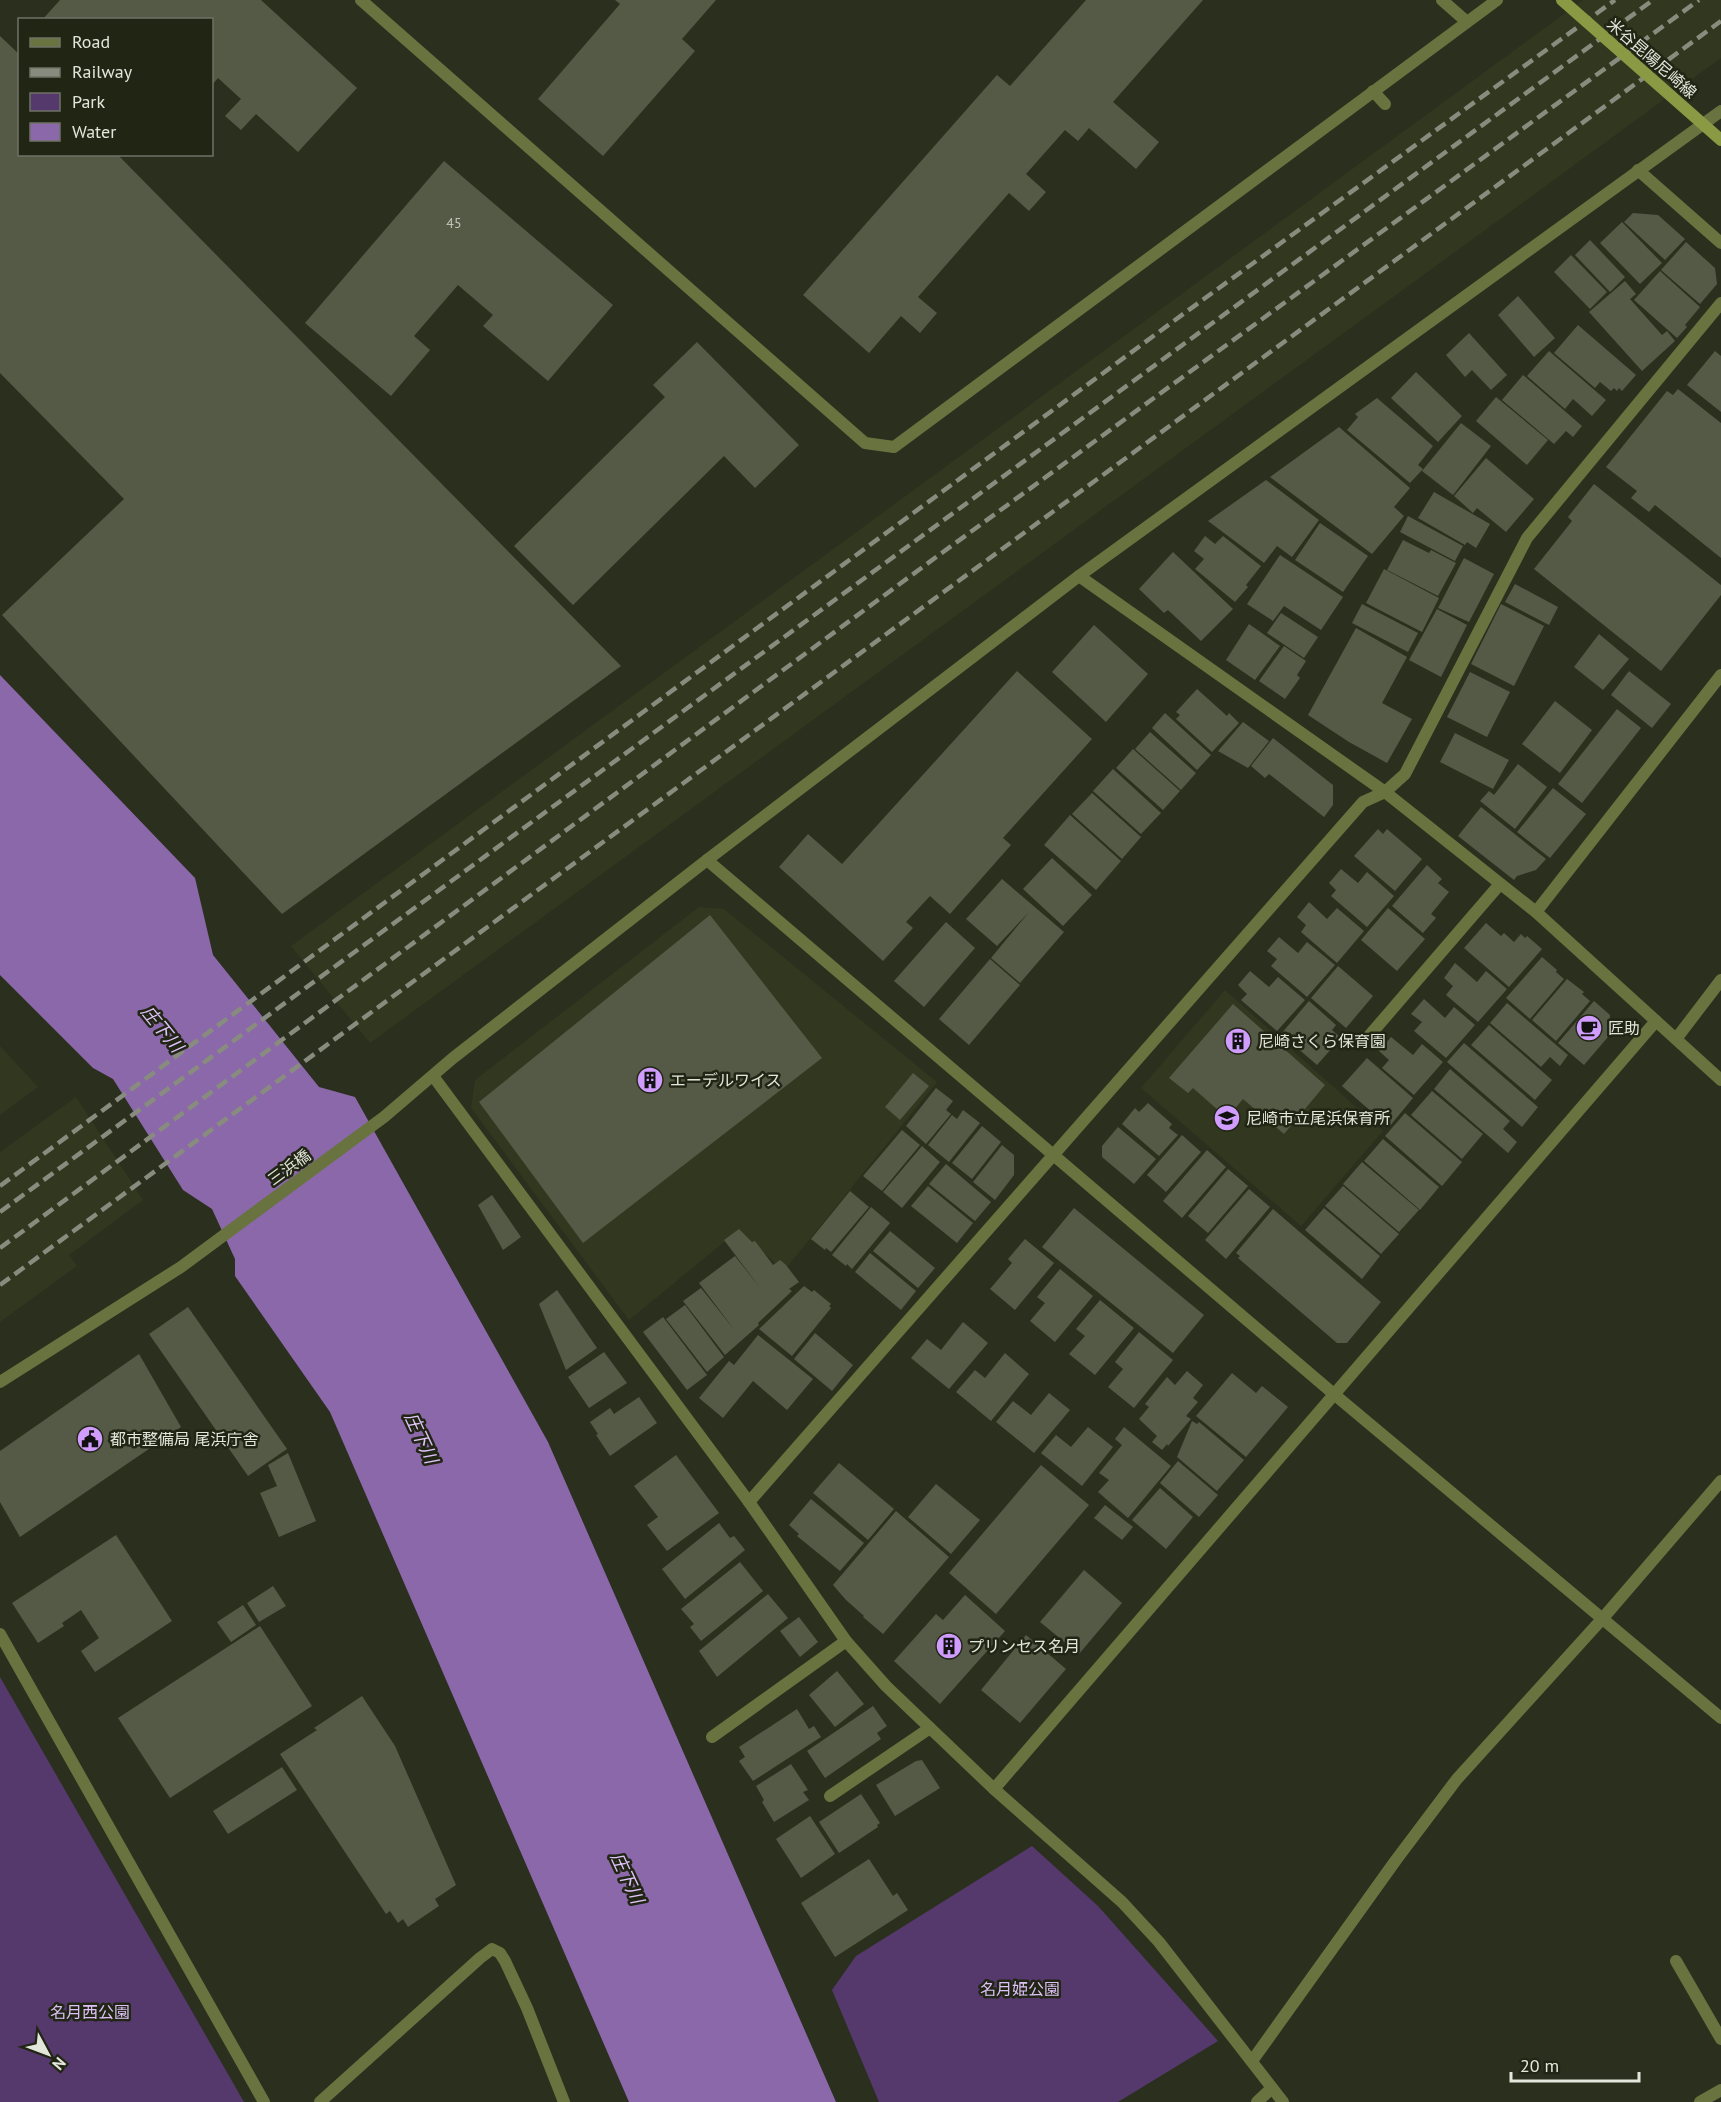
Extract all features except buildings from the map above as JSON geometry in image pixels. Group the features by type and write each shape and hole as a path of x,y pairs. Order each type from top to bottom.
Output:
{"main road":[{"name":"米谷昆陽尼崎線","path":"1562,0 1721,140"}],"street":[{"path":"361,0 865,443 894,447 1497,0"},
{"path":"1442,0 1467,22"},
{"path":"1373,91 1386,104"},
{"name":"三浜橋","path":"0,1382 181,1267 384,1117 453,1058 707,860 1079,576 1721,111"},
{"path":"1638,170 1721,243"},
{"path":"749,1502 1363,802 1385,792 1404,774 1527,538 1721,303"},
{"path":"1079,576 1385,792 1536,912 1721,1080"},
{"path":"1536,912 1721,675"},
{"path":"707,860 1335,1395 1721,1718"},
{"path":"1369,1036 1500,884"},
{"path":"1676,1039 1721,980"},
{"path":"994,1789 1656,1021"},
{"path":"433,1076 749,1502 846,1641 886,1686 994,1789 1122,1902 1159,1942 1283,2102"},
{"path":"1252,2061 1457,1779 1721,1481"},
{"path":"0,1634 264,2102"},
{"path":"712,1737 846,1641"},
{"path":"830,1796 930,1728"},
{"path":"320,2102 492,1949 506,1960 564,2102"},
{"path":"1676,1961 1721,2039"},
{"path":"1257,2102 1272,2088"},
{"path":"1703,2101 1721,2091"}],"shaded area":[{"path":"1583,0 1721,0 1721,58 370,1043 291,946"},
{"path":"699,907 724,909 937,1082 784,1271 739,1230 629,1320 471,1108 475,1080"},
{"path":"1225,990 1383,1131 1301,1226 1141,1088"},
{"path":"0,1046 38,1087 0,1115"},
{"path":"76,1097 143,1200 69,1255 77,1266 0,1322 0,1152"}],"green space":[{"name":"名月西公園","path":"0,1677 244,2102 0,2102"},
{"name":"名月姫公園","path":"1032,1846 1098,1906 1218,2041 1118,2102 879,2102 832,1990 856,1956"}],"water":[{"name":"庄下川","path":"0,675 195,878 213,955 319,1087 355,1097 548,1442 836,2102 629,2102 330,1412 235,1276 235,1259 212,1209 183,1190 113,1079 93,1068 0,975"}],"railway":[{"path":"0,1186 1186,312 1615,0"},
{"path":"0,1212 1653,0"},
{"path":"0,1248 939,555 1699,0"},
{"path":"0,1285 1721,21"}],"place":[{"name":"匠助","path":"1589,1028"},
{"name":"尼崎さくら保育園","path":"1238,1041"},
{"name":"エーデルワイス","path":"650,1080"},
{"name":"尼崎市立尾浜保育所","path":"1227,1118"},
{"name":"都市整備局 尾浜庁舎","path":"90,1439"},
{"name":"プリンセス名月","path":"949,1646"}]}
